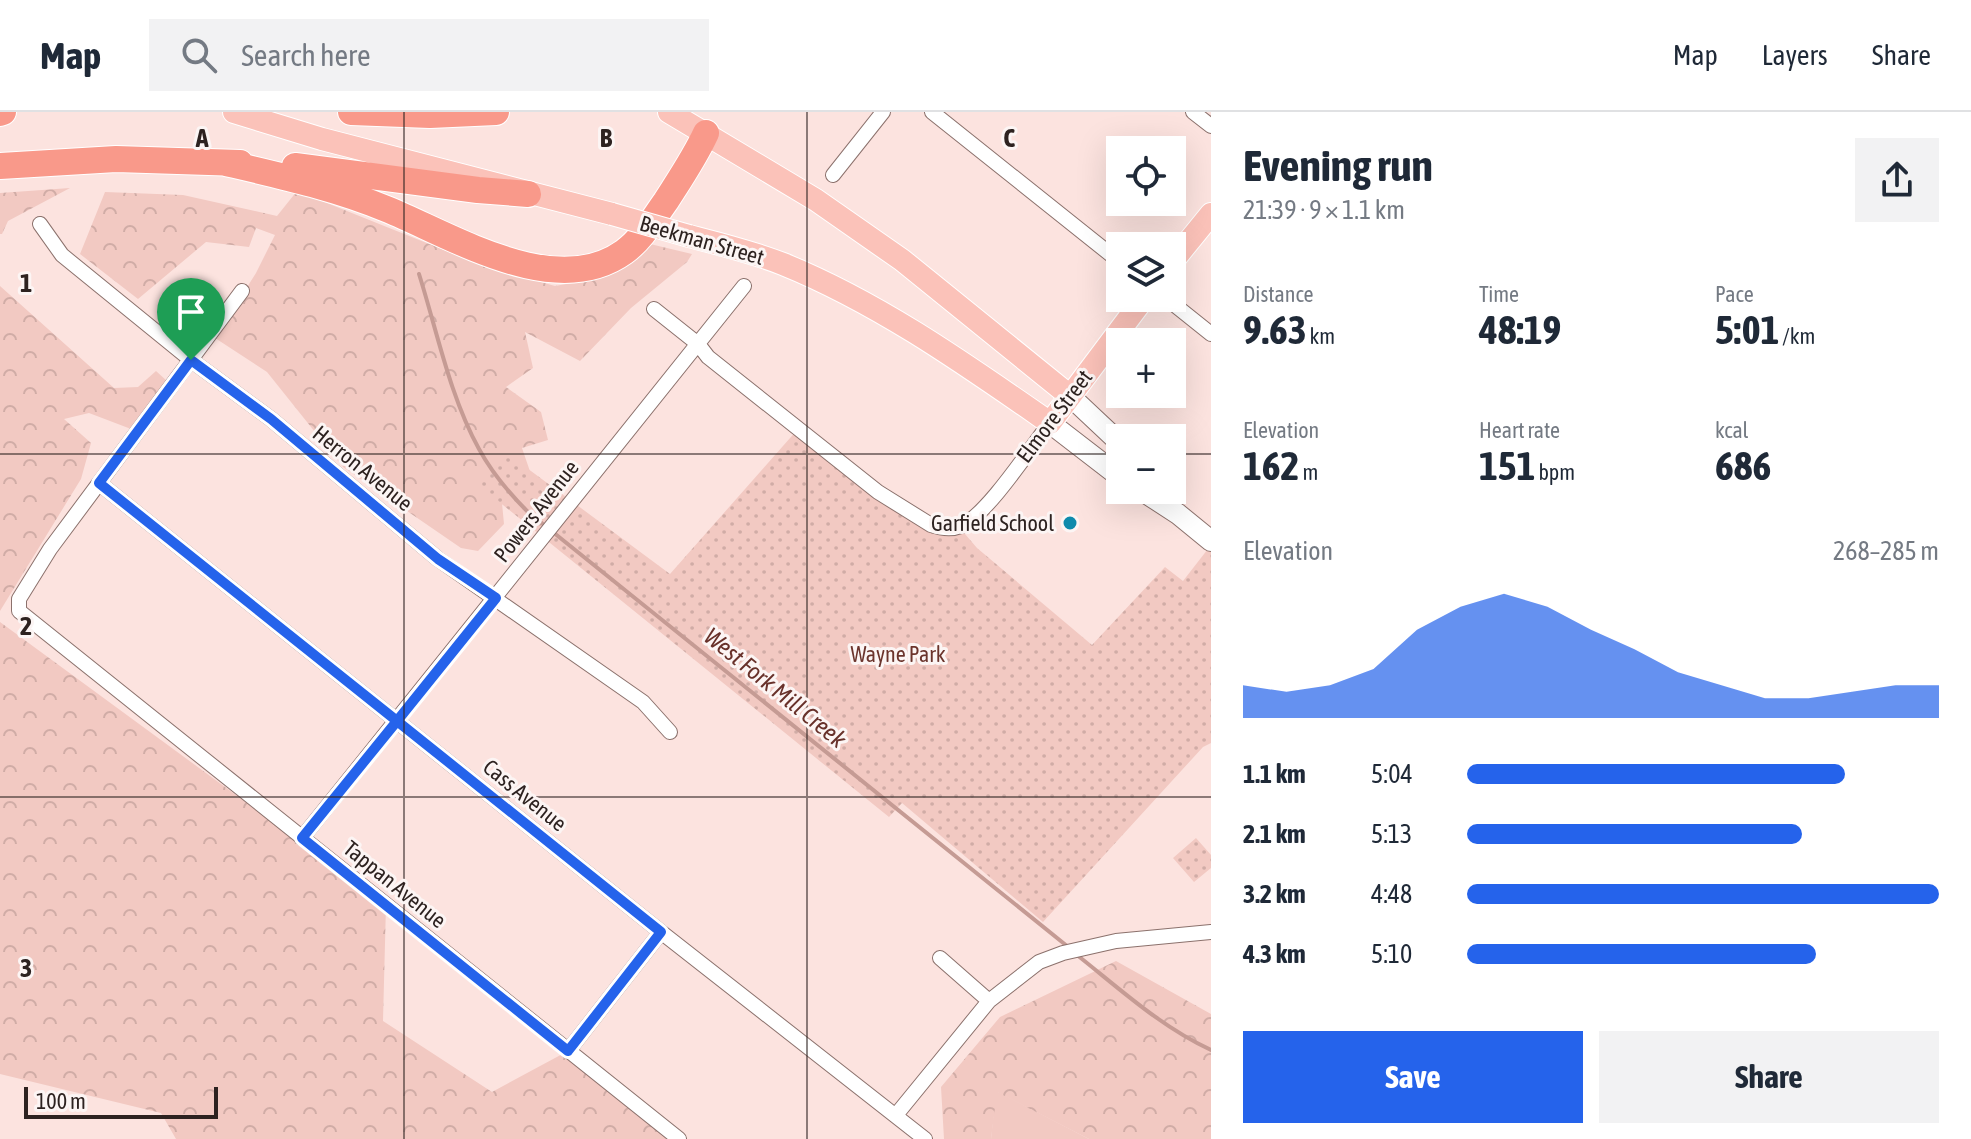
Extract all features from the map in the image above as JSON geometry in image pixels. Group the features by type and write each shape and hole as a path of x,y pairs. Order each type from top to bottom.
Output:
{"highway":[{"path":"351,112 418,115 496,112"},
{"path":"226,163 348,193 491,254 541,269 559,270 591,267 608,261 636,242 680,180 706,133"},
{"path":"0,166 116,159 266,163 528,194"}],"main road":[{"name":"Beekman Street","path":"234,112 322,139 612,214 781,263 834,287 931,341 1050,423 1106,466"},
{"path":"669,112 816,200 902,260 1070,396 1106,430"},
{"path":"1186,245 1211,214"},
{"name":"Elmore Street","path":"1050,423 1133,312"},
{"path":"1163,504 1211,541"},
{"path":"1172,504 1178,514"}],"street":[{"path":"833,175 883,112"},
{"path":"932,112 1106,251"},
{"path":"1193,112 1211,126"},
{"name":"Herron Avenue","path":"40,224 62,255 191,360 271,419 438,559 643,702 670,732"},
{"name":"Powers Avenue","path":"302,838 744,286"},
{"path":"99,483 242,291"},
{"path":"654,309 698,344"},
{"path":"1184,312 1211,334"},
{"name":"Elmore Street","path":"698,344 708,357 888,499 931,525 948,529 959,527 980,512 1050,423"},
{"name":"Tappan Avenue","path":"99,483 50,549 19,599 19,611 679,1139"},
{"name":"Cass Avenue","path":"99,483 925,1139"},
{"path":"568,1051 661,932"},
{"path":"896,1115 989,1001 1039,962 1116,941 1211,932"},
{"path":"940,958 989,1001"}],"green space":[{"path":"70,188 8,221 0,234 0,193"},
{"path":"297,191 484,266 555,286 600,278 650,244 692,254 687,262 631,308 580,361 525,332 533,368 506,387 541,412 548,440 522,448 535,486 502,503 504,524 478,551 461,548 343,467 267,372 215,338 256,273 275,235 256,228 249,247 206,242 138,299 80,254 105,192 183,195 277,216"},
{"path":"0,286 114,388 138,387 156,371 167,381 131,429 89,413 64,419 91,443 81,479 0,611"},
{"name":"Wayne Park","path":"798,429 931,525 959,527 977,548 1092,645 1165,567 1183,581 1211,545 1211,743 1203,747 1043,922 902,803 889,817 477,484 504,451 670,574"},
{"path":"0,622 386,905 383,1021 492,1092 568,1051 679,1139 176,1139 161,1113 0,1074"},
{"path":"1196,838 1211,855 1211,868 1194,882 1173,858"},
{"path":"1116,961 1211,1014 1211,1139 1089,1139 997,1092 991,1139 944,1139 941,1087 1000,1017"},
{"path":"996,1091 1089,1139 991,1139"}],"waterway":[{"name":"West Fork Mill Creek","path":"419,274 452,386 469,429 489,466 521,505 1067,946"},
{"name":"West Fork Mill Creek","path":"1077,955 1158,1019 1211,1050"}],"place":[{"name":"Garfield School","path":"1070,523"}],"route":[{"path":"191,360 99,483 397,721 302,838 568,1051 661,932 397,721 496,598 438,559 271,419 191,360"}]}
